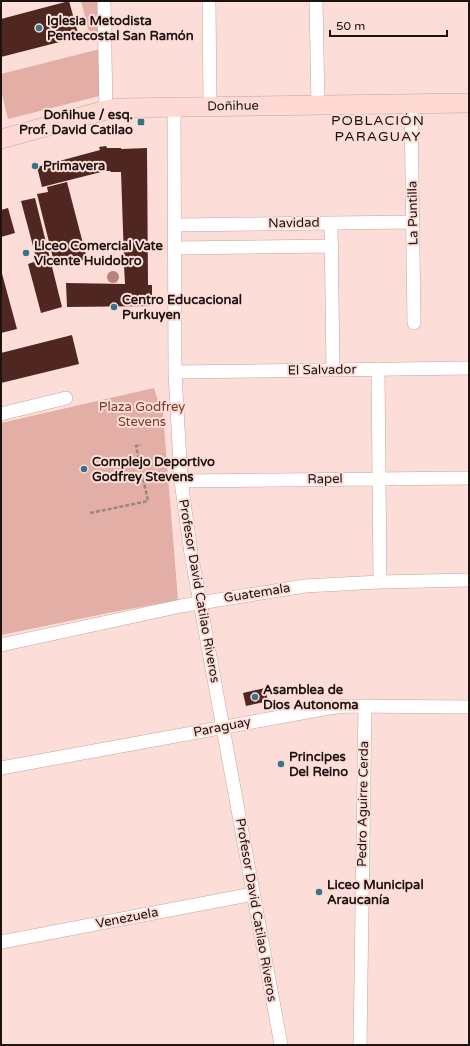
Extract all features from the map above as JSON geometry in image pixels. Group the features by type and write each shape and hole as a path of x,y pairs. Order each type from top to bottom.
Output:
{"street":[{"path":"104,1 106,110"},
{"path":"209,1 210,106"},
{"path":"316,1 318,105"},
{"name":"Doñihue","path":"1,139 118,108 469,103"},
{"name":"La Puntilla","path":"411,104 414,322"},
{"name":"Profesor David Catilao Riveros","path":"174,107 175,372 181,481 191,553 281,1045"},
{"name":"Navidad","path":"175,225 413,222"},
{"path":"332,223 333,370"},
{"name":"Navidad","path":"175,248 332,246"},
{"name":"El Salvador","path":"175,372 469,368"},
{"path":"378,369 380,582"},
{"path":"1,414 66,398"},
{"name":"Rapel","path":"181,481 469,478"},
{"name":"Guatemala","path":"1,645 200,603 305,586 380,582 469,580"},
{"name":"Paraguay","path":"1,768 316,710 346,706 469,707"},
{"name":"Pedro Aguirre Cerda","path":"360,1045 365,706"},
{"name":"Venezuela","path":"1,942 253,894"}],"path":[{"path":"90,513 148,501 136,446 141,445"}],"green space":[{"path":"81,1 99,1 100,38 91,39"},
{"path":"100,49 103,95 8,119 1,90 1,74"},
{"name":"Complejo Deportivo Godfrey Stevens","path":"154,388 158,401 162,402 178,600 1,635 1,423"}],"building":[{"name":"Iglesia Metodista Pentecostal San Ramón","path":"69,1 79,37 1,57 1,19"},
{"path":"106,146 107,148 121,149 147,148 148,285 152,285 152,306 67,307 66,283 125,284 124,265 122,265 121,259 124,259 121,172 105,171 42,187 37,167 100,150 99,147"},
{"path":"67,182 87,259 66,265 65,260 54,262 37,194 48,192 47,187"},
{"path":"35,198 62,307 41,313 28,264 37,261 21,201"},
{"path":"8,208 15,233 1,237 1,210"},
{"path":"1,270 17,329 1,333"},
{"path":"72,335 79,364 1,383 1,353"},
{"name":"Asamblea de Dios Autonoma","path":"265,688 268,701 246,706 243,693"}],"place":[{"name":"Iglesia Metodista Pentecostal San Ramón","path":"39,28"},
{"name":"Doñihue / esq. Prof. David Catilao","path":"141,122"},
{"name":"Primavera","path":"35,166"},
{"name":"Liceo Comercial Vate Vicente Huidobro","path":"26,253"},
{"name":"Centro Educacional Purkuyen","path":"114,307"},
{"name":"Complejo Deportivo Godfrey Stevens","path":"84,469"},
{"name":"Asamblea de Dios Autonoma","path":"255,697"},
{"name":"Principes Del Reino","path":"281,764"},
{"name":"Liceo Municipal Araucanía","path":"319,892"}],"district":[{"name":"POBLACIÓN PARAGUAY","path":"378,128"}],"park label":[{"name":"Plaza Godfrey Stevens","path":"142,414"}]}
